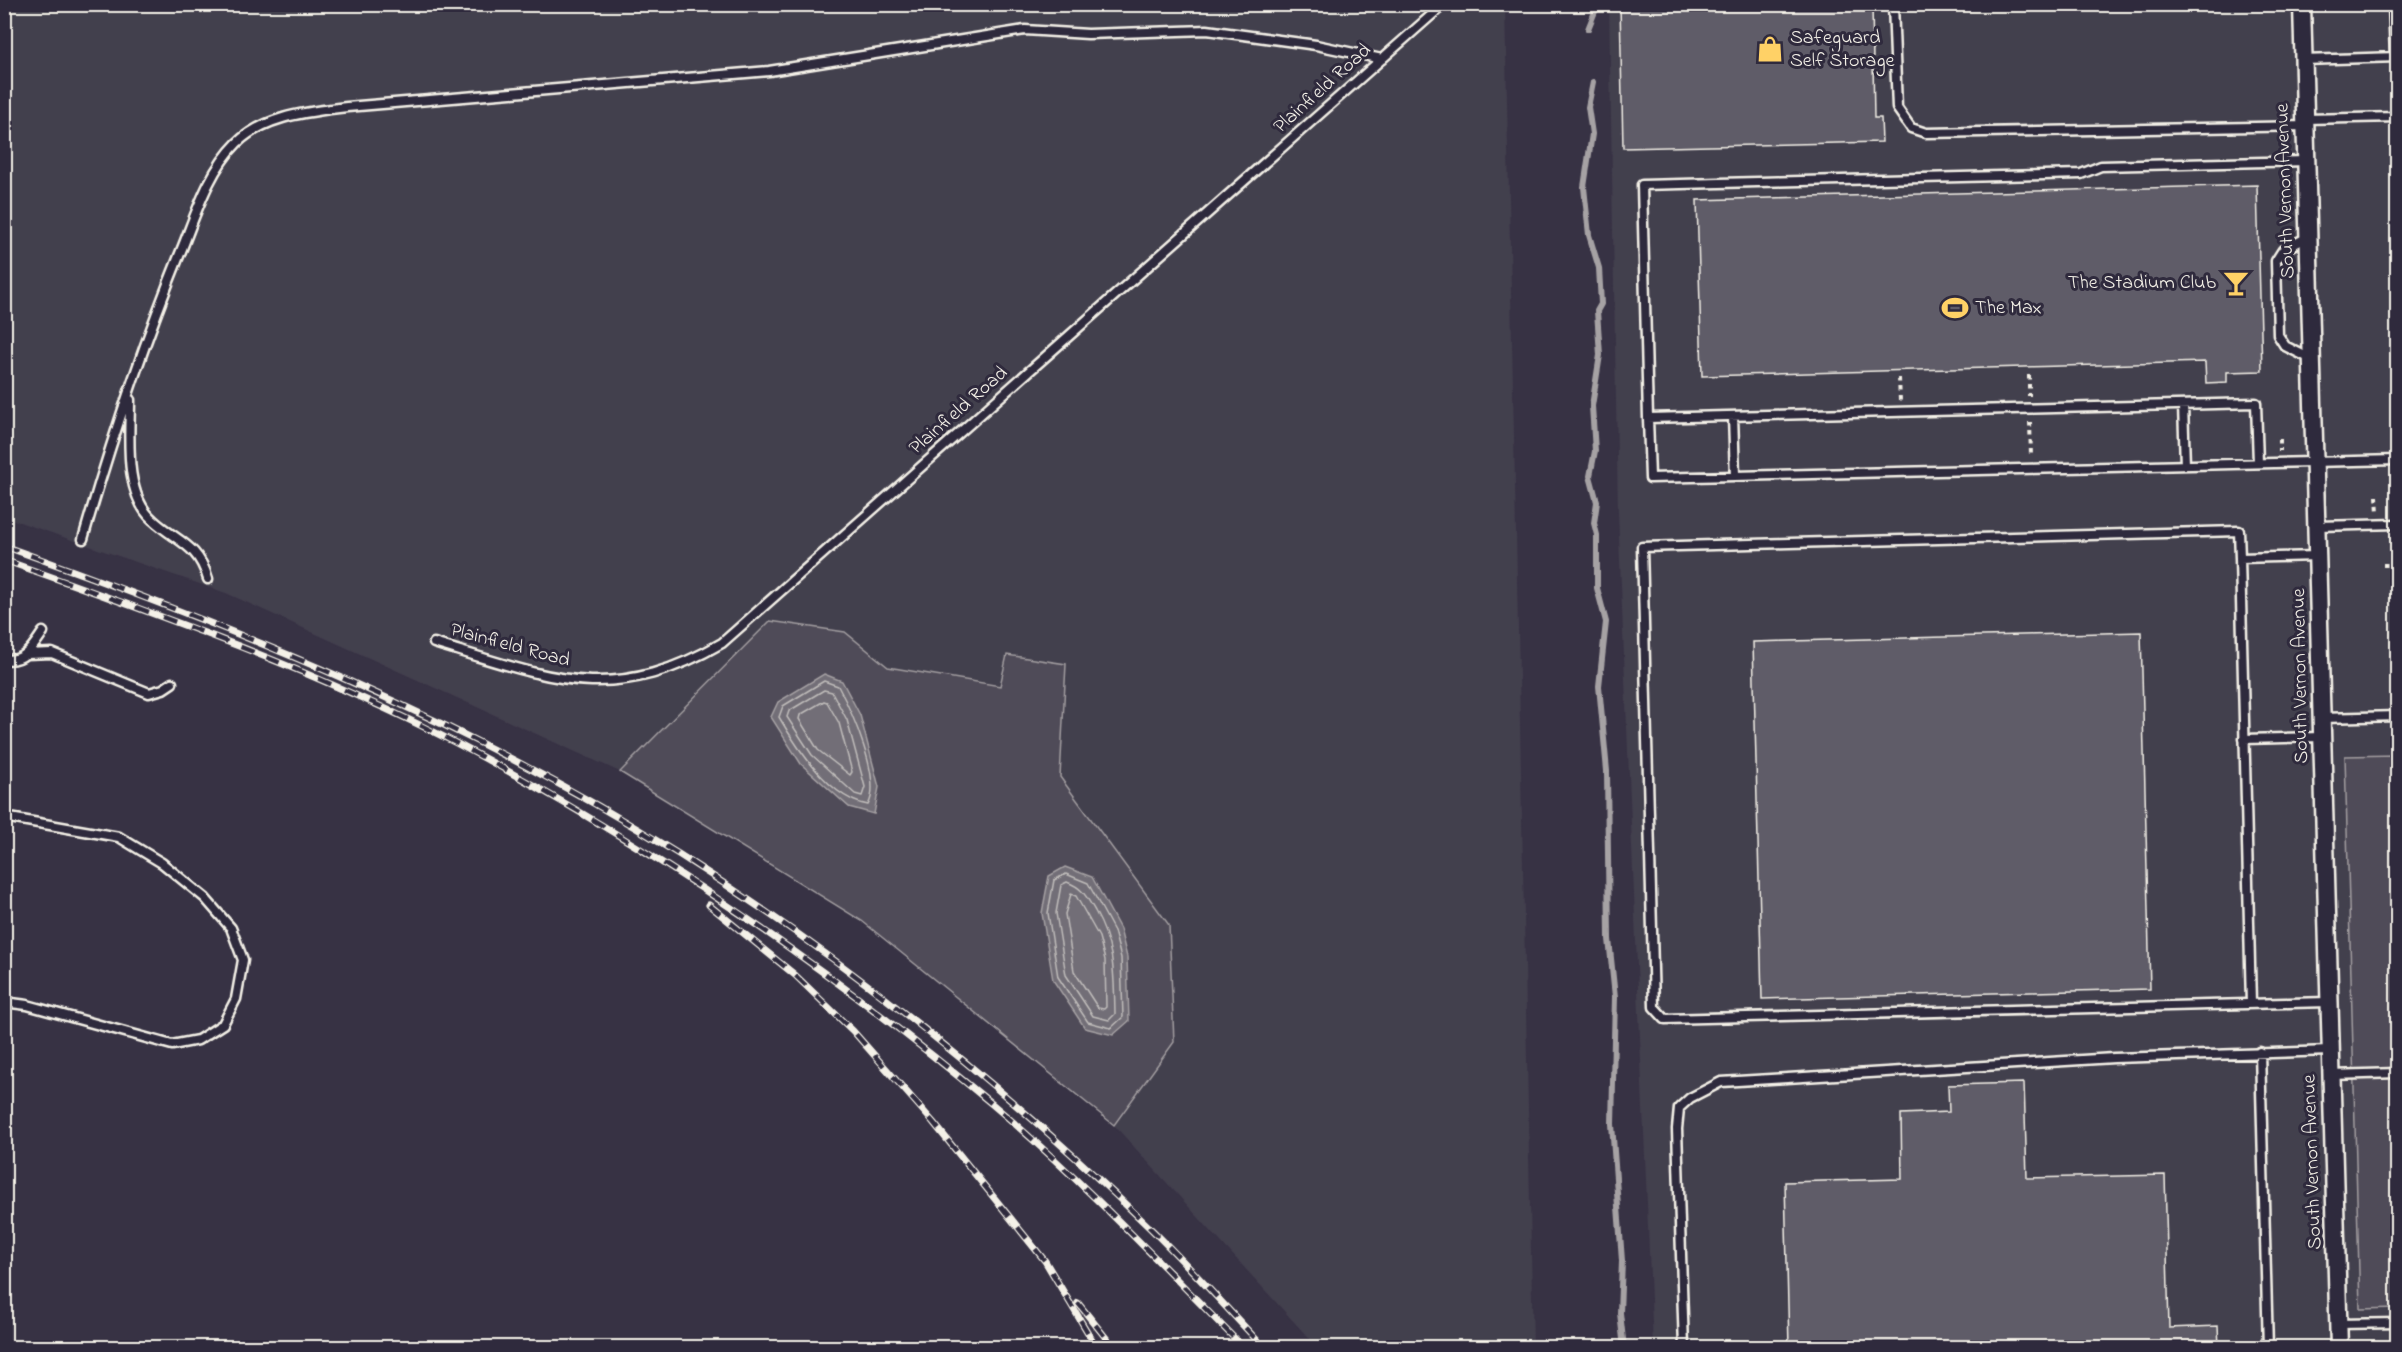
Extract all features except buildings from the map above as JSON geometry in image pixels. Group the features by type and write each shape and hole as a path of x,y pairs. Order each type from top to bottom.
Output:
{"street":[{"name":"South Vernon Avenue","path":"2302,4 2339,1347"}],"lane":[{"name":"Plainfield Road","path":"434,643 549,678 586,682 622,681 653,675 694,659 722,643 1444,4"},
{"path":"1893,4 1897,108 1911,128 1926,133 2304,122 2397,117"},
{"path":"2303,60 2396,57 2393,4"},
{"path":"83,539 101,476 161,301 206,190 219,164 238,142 260,127 292,115 347,106 769,71 1025,30 1088,34 1207,30 1316,45 1382,59"},
{"path":"2306,161 2101,166 2081,174 1642,185 1650,478 2397,460"},
{"path":"2309,237 2283,250 2276,261 2276,282 2278,335 2285,346 2313,359"},
{"path":"130,390 134,480 140,501 152,519 191,546 203,564 208,579"},
{"path":"1648,418 2256,403 2258,463"},
{"path":"2183,405 2185,465"},
{"path":"1733,416 1735,476"},
{"path":"2318,526 2397,524"},
{"path":"2251,1004 2239,531 1642,546 1654,1007 1665,1019 2251,1004 2329,1002"},
{"path":"2240,558 2319,556"},
{"path":"27,654 44,632"},
{"path":"4,659 11,660 27,654 52,653 149,693 163,689 172,683"},
{"path":"2322,718 2397,716"},
{"path":"2244,739 2323,737"},
{"path":"4,817 119,837 162,863 205,898 231,928 243,960 236,999 223,1024 198,1040 172,1045 27,1005 4,1002"},
{"path":"1684,1347 1677,1129 1679,1108 1690,1098 1722,1082 2114,1058 2330,1051"},
{"path":"2260,1052 2268,1347"},
{"path":"2331,1075 2397,1073"},
{"path":"2338,1324 2397,1323"}],"path":[{"path":"1899,378 1900,412"},
{"path":"2383,565 2397,565"}],"shaded area":[{"path":"5,5 1505,5 1533,1347 1317,1347 1114,1125 1174,1042 1169,925 1060,777 1065,664 1007,655 1001,687 888,667 845,632 770,621 620,772 226,593 5,517"},
{"path":"1609,5 2397,5 2397,1347 1653,1347 1618,513"},
{"path":"770,621 845,632 888,667 1000,686 1007,655 1066,664 1060,777 1169,925 1174,1042 1114,1125 862,921 620,772"},
{"path":"2397,755 2397,1308 2360,1309 2345,756"}],"water":[{"path":"824,674 842,681 860,715 879,787 874,814 849,807 801,764 771,717 778,702"},
{"path":"1065,867 1092,877 1120,929 1127,957 1129,1021 1113,1035 1085,1028 1053,980 1042,913 1049,876"}],"waterway":[{"path":"1588,29 1598,4"},
{"path":"1593,82 1588,107 1592,134 1584,187 1589,235 1599,268 1601,304 1597,311 1600,355 1592,406 1595,451 1590,476 1597,502 1594,523 1597,535 1597,588 1606,622 1599,686 1607,771 1609,939 1615,997 1612,1124 1622,1261 1620,1313 1624,1348"}],"railway":[{"path":"4,546 179,611 351,682 518,762 680,855 804,938 865,983 982,1076 1095,1175 1149,1227 1264,1348"},
{"path":"4,560 232,643 400,715 526,781 665,864 733,909 865,1003 992,1104 1089,1192 1244,1348"},
{"path":"709,905 795,975 853,1031 933,1122 1045,1261 1097,1348"},
{"path":"1078,1303 1114,1348"}],"place":[{"name":"Safeguard Self Storage","path":"1770,49"},
{"name":"The Stadium Club","path":"2236,283"},
{"name":"The Max","path":"1955,308"}]}
